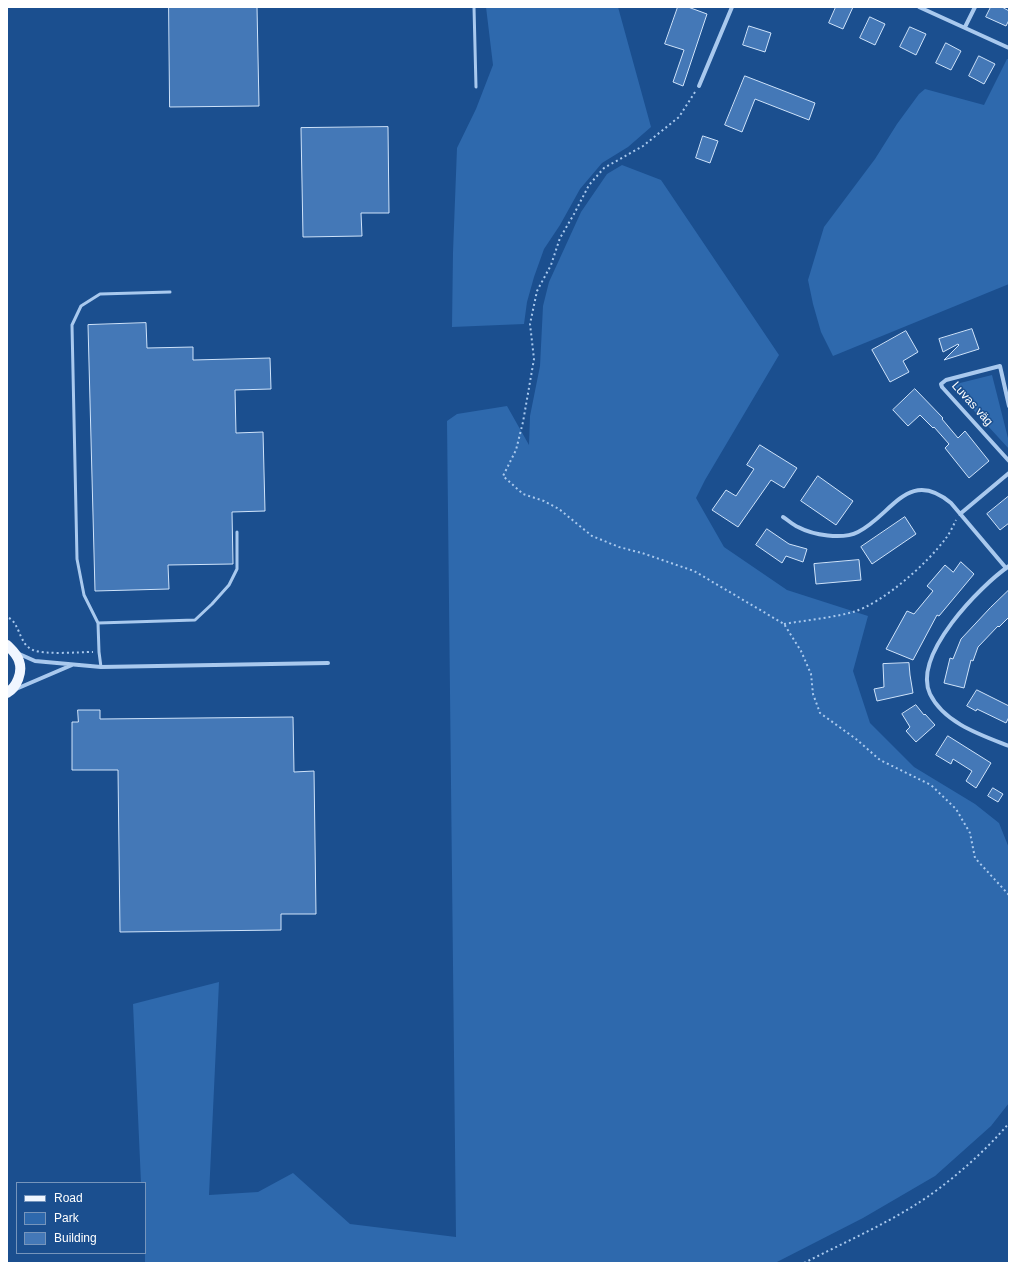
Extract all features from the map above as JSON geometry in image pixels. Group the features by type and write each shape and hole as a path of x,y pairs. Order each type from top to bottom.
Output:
{"main road":[{"path":"7,639 11,649 19,661 20,672 17,683 8,692"}],"street":[{"path":"699,86 732,7"},
{"path":"919,7 1009,48"},
{"path":"965,27 975,7"},
{"name":"Luvas väg","path":"1009,406 1000,366 946,380 942,384 942,387 1009,461"},
{"path":"960,514 1009,473"},
{"path":"783,517 798,528 824,535 845,536 857,532 910,492 932,490 942,495 951,503 1007,567 964,608 939,642 930,659 927,678 930,694 940,709 955,721 975,733 1009,746"},
{"path":"11,649 35,661 101,667 328,663"},
{"path":"8,692 73,665"}],"lane":[{"path":"474,7 476,87"},
{"path":"101,667 98,623 84,595 77,559 72,325 81,306 100,294 170,292"},
{"path":"98,623 195,620 229,585 236,569 237,532"}],"path":[{"path":"699,86 679,117 643,146 604,168 589,185 560,238 551,265 537,291 530,324 534,359 523,422 516,450 503,476 523,494 544,501 559,509 592,536 619,547 642,553 694,571 784,624 804,657 811,674 813,694 820,713 856,739 880,760 931,785 956,809 970,833 975,858 1009,895"},
{"path":"784,624 854,612 887,595 924,562 945,539 960,514"},
{"path":"9,618 12,620 25,644 33,650 44,652 99,652"},
{"path":"804,1263 916,1205 983,1151 1009,1123"}],"green space":[{"path":"486,7 618,7 651,127 628,147 602,163 580,189 560,225 544,249 527,302 524,324 452,327 457,148 476,109 493,65"},
{"path":"1007,59 1009,59 1009,284 833,356 821,332 808,280 824,227 875,159 897,124 919,94 925,89 984,105"},
{"path":"622,165 661,180 779,355 705,480 696,498 724,547 787,590 868,616 853,671 870,723 914,767 975,804 999,823 1009,848 1009,1103 991,1126 935,1176 863,1218 775,1263 145,1263 146,1182 141,1182 133,1004 219,982 209,1195 258,1192 293,1173 350,1224 456,1237 447,421 457,414 507,406 529,445 530,416 540,366 543,306 549,282 581,212 607,174"},
{"path":"992,375 1009,442 1009,449 954,389 956,384"}],"building":[{"path":"169,7 257,7 259,106 170,107"},
{"path":"678,7 688,7 707,14 683,86 673,82 684,50 665,44"},
{"path":"836,7 853,7 843,29 829,23"},
{"path":"991,7 1002,7 1009,11 1009,20 1006,26 986,17"},
{"path":"870,17 885,24 875,45 860,38"},
{"path":"749,26 771,33 765,52 743,45"},
{"path":"910,27 926,34 916,55 900,47"},
{"path":"946,43 961,51 951,70 936,63"},
{"path":"979,56 995,64 984,84 969,76"},
{"path":"745,76 815,103 809,120 755,99 742,132 725,125"},
{"path":"388,127 389,213 361,213 362,236 303,237 301,128"},
{"path":"703,136 718,141 710,163 696,158"},
{"path":"146,323 147,348 193,347 193,360 270,358 271,389 235,390 236,433 263,432 265,511 232,512 233,564 168,565 169,589 95,591 88,325"},
{"path":"972,329 979,349 944,360 959,345 958,344 943,352 939,339"},
{"path":"906,331 918,352 903,361 909,372 890,382 872,350"},
{"path":"915,389 943,418 942,419 958,438 965,431 989,461 969,478 945,448 949,444 934,427 933,428 920,415 908,426 893,410"},
{"path":"760,445 797,468 784,488 771,480 738,527 712,510 726,490 736,496 754,469 747,465"},
{"path":"818,476 853,501 836,525 801,501"},
{"path":"1009,496 1009,523 1000,530 987,514"},
{"path":"905,517 916,534 872,564 861,547"},
{"path":"767,529 789,544 807,549 803,562 786,556 782,563 756,545"},
{"path":"859,560 861,580 816,584 814,564"},
{"path":"961,562 974,574 939,616 937,615 913,660 886,649 907,611 914,614 933,591 927,586 945,565 953,572"},
{"path":"1009,590 1009,617 978,647 973,661 971,660 964,688 944,683 950,658 953,659 961,639"},
{"path":"909,663 913,693 877,701 874,689 884,687 883,664"},
{"path":"977,690 1009,706 1009,717 1006,723 977,709 976,711 967,706"},
{"path":"916,705 935,725 916,742 906,731 910,727 902,714"},
{"path":"78,710 100,710 100,719 293,717 294,772 314,771 316,914 281,914 281,930 120,932 118,770 72,770 72,722 78,722"},
{"path":"948,736 991,763 976,788 966,781 972,771 953,759 951,764 936,755"},
{"path":"993,788 1003,794 998,802 988,796"}]}
